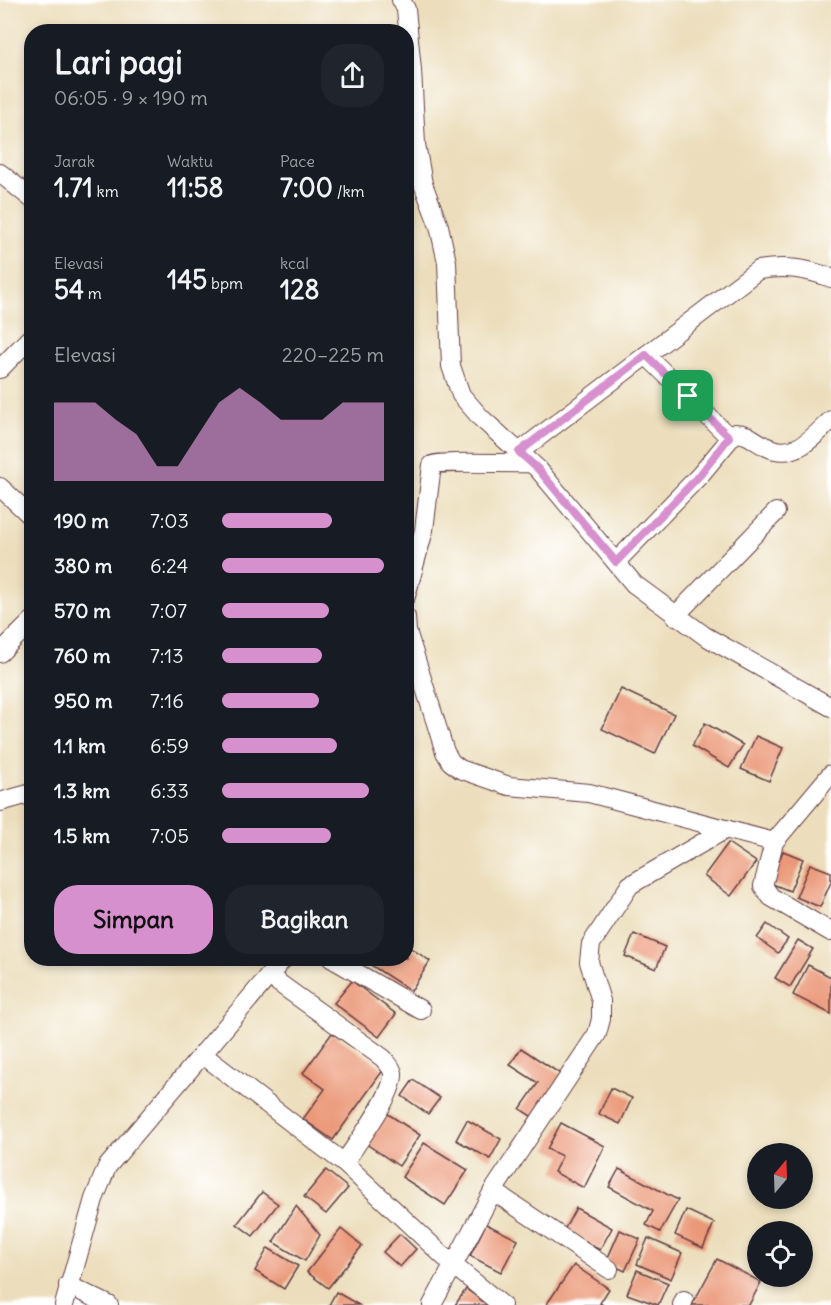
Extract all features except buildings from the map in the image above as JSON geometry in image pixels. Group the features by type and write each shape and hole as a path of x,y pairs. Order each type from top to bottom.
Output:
{"street":[{"path":"401,0 406,9 407,24"},
{"path":"414,110 416,144 423,184 439,226 447,262 451,366 461,395 480,418 525,458 634,584 675,616 831,707"},
{"path":"0,173 24,192"},
{"path":"414,567 424,531 432,465 444,461 474,464 525,458 646,355 758,270 782,266 807,269 831,278"},
{"path":"0,369 24,344"},
{"path":"646,355 729,437"},
{"path":"616,562 700,475 729,437 735,433 742,433 765,446 791,451 811,439 831,420"},
{"path":"0,486 24,509"},
{"path":"675,616 776,512"},
{"path":"0,653 24,629"},
{"path":"414,654 445,752 451,762 460,768 509,786 589,793 774,842"},
{"path":"831,774 774,842 763,881 766,892 831,932"},
{"path":"0,802 24,795"},
{"path":"432,1305 493,1191 597,1034 601,1001 589,962 591,945 630,885 726,830"},
{"path":"64,1305 94,1200 107,1167 277,966"},
{"path":"345,966 421,1010"},
{"path":"269,976 383,1058 391,1067 393,1075 389,1090 344,1163"},
{"path":"202,1054 344,1163 453,1265 502,1305"},
{"path":"493,1191 609,1269"},
{"path":"69,1285 109,1305"}],"route":[{"path":"646,355 688,396 729,437 700,475 616,562 538,469 519,452 646,355"}]}
